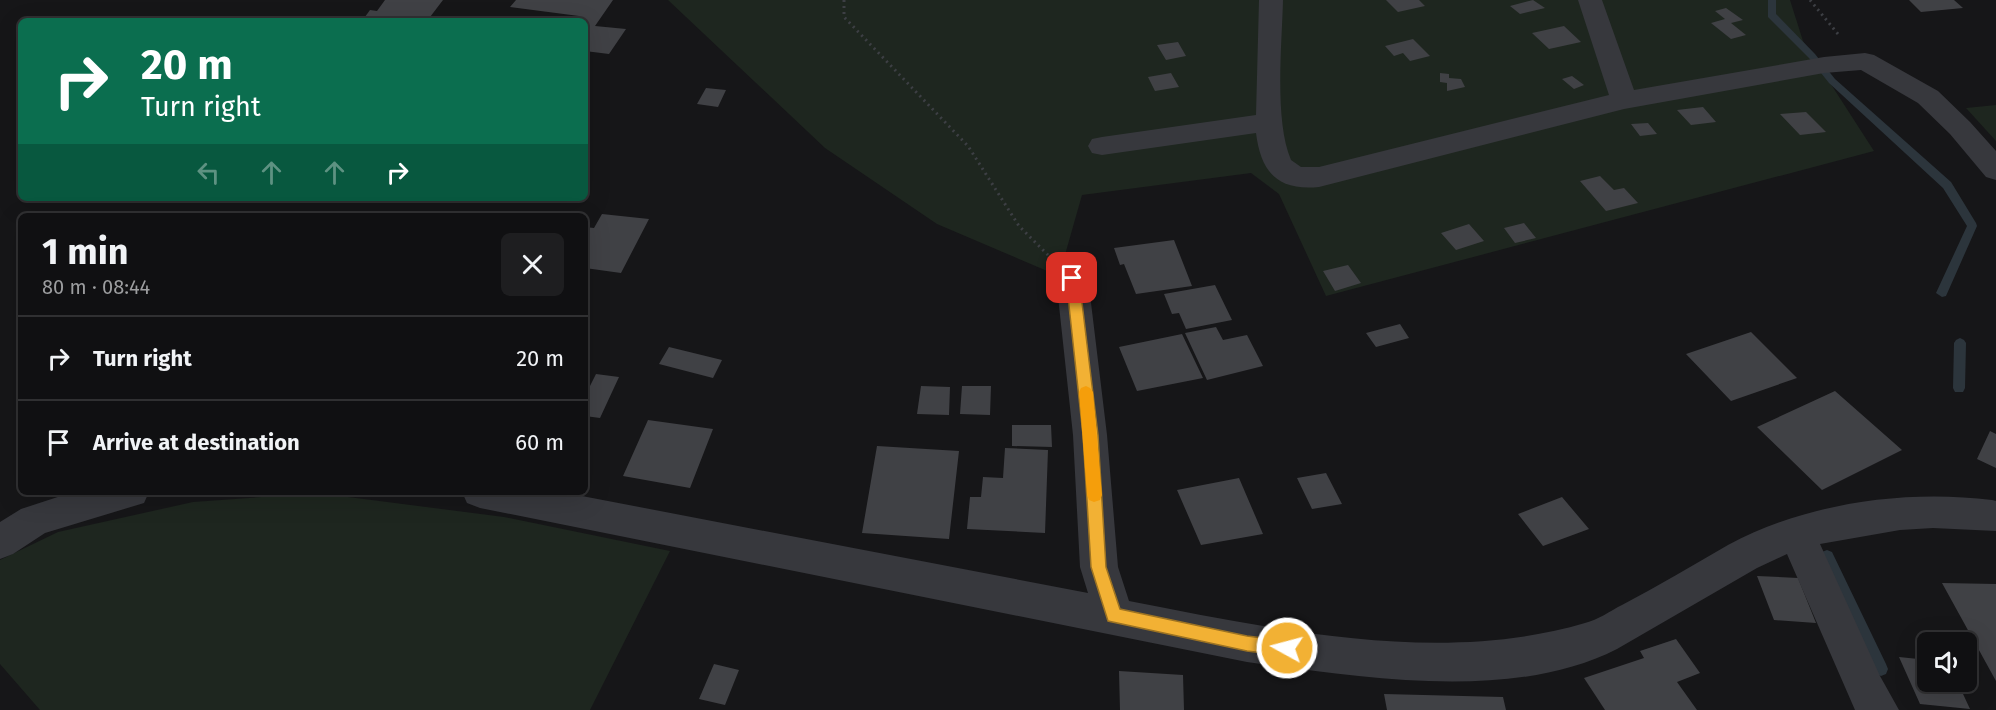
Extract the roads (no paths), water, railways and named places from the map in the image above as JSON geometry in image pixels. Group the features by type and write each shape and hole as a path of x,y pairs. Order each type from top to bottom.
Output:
{"street":[{"path":"1271,0 1269,122 1276,162 1292,176 1307,179 1624,100 1824,65 1865,61 1928,97 1960,128 1996,170"},
{"path":"1590,0 1624,100"},
{"path":"1102,146 1269,122"},
{"path":"1072,278 1090,435 1099,567 1114,616"},
{"path":"0,542 34,520 117,495"},
{"path":"495,495 1247,643 1346,656 1464,662 1525,658 1595,639 1685,593 1747,555 1797,535 1857,520 1927,511 1966,511 1995,517"},
{"path":"1797,535 1866,690 1878,710"}],"waterway":[{"path":"1772,0 1771,15 1812,56 1832,81 1947,185 1972,226 1942,293"},
{"path":"1959,388 1960,343"},
{"path":"1827,556 1881,669"}]}
